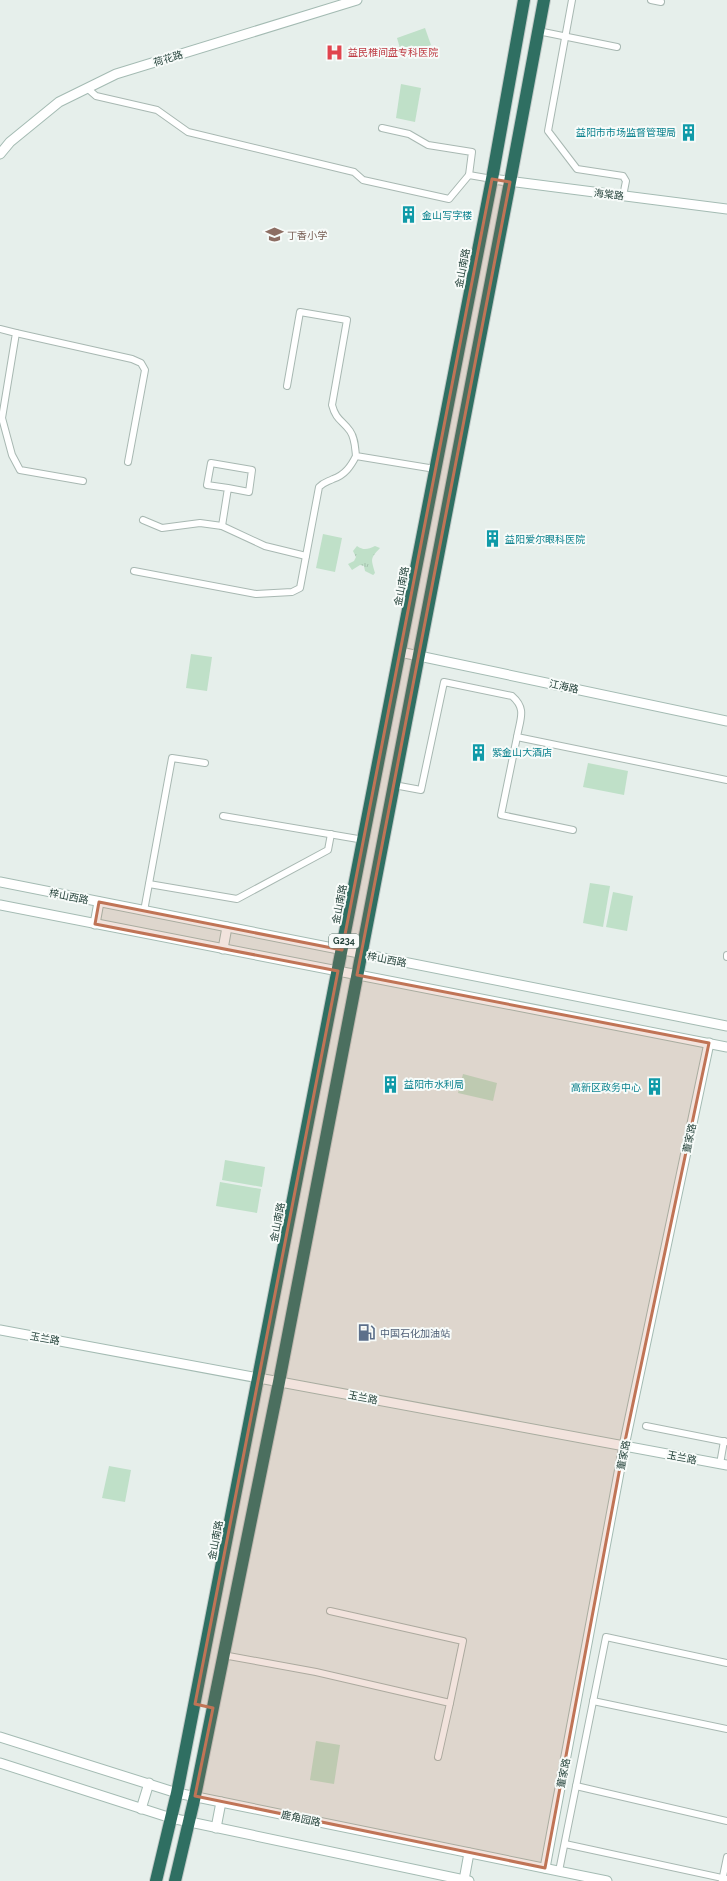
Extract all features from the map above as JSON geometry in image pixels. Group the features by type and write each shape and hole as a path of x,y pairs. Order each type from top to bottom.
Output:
{"highway":[{"name":"金山南路","path":"156,1881 177,1793 259,1378 492,179 524,0"},
{"name":"G234","path":"175,1881 195,1796 279,1382 544,0"},
{"path":"239,1480 258,1484"},
{"path":"195,1704 213,1708"}],"street":[{"name":"荷花路","path":"0,154 10,142 59,102 116,74 357,0"},
{"path":"572,0 548,131 578,169 623,176 626,181 623,196"},
{"path":"651,0 661,2"},
{"path":"538,31 617,47"},
{"path":"87,88 96,96 157,110 188,132 354,172 363,180 449,199 469,175 472,152 428,144 409,134 382,128"},
{"path":"469,175 492,179"},
{"name":"海棠路","path":"492,179 727,209"},
{"path":"134,571 256,594 292,592 300,588 319,487 325,481 342,475 350,467 356,456 355,443 350,431 335,416 332,405 347,320 300,312 287,386"},
{"path":"0,329 132,359 141,363 145,370 128,462"},
{"path":"16,333 2,418 12,455 20,470 83,481"},
{"path":"356,456 435,469"},
{"path":"211,463 252,470 249,492 228,488 207,485 211,463"},
{"path":"222,526 228,488"},
{"path":"143,520 162,528 200,523 222,526 265,546 306,556"},
{"name":"江海路","path":"400,652 727,721"},
{"path":"394,784 421,790 444,682 512,696 520,703 522,710 501,815 573,830"},
{"path":"517,737 727,780"},
{"path":"144,911 172,758 205,763"},
{"path":"223,816 364,840"},
{"path":"149,884 237,899 328,850 331,834"},
{"name":"梓山西路","path":"0,882 727,1026"},
{"path":"95,924 100,902"},
{"path":"0,905 727,1047"},
{"path":"223,949 227,927"},
{"name":"董家路","path":"545,1868 624,1446 709,1043"},
{"name":"玉兰路","path":"0,1330 724,1464"},
{"path":"646,1426 726,1442 724,1464"},
{"path":"330,1611 463,1641 438,1757"},
{"path":"557,1881 606,1637 727,1664"},
{"path":"223,1655 316,1672 450,1703"},
{"path":"593,1701 727,1730"},
{"name":"鹿角园路","path":"0,1737 177,1793 606,1881"},
{"path":"0,1763 171,1818 467,1880 469,1853"},
{"path":"141,1809 149,1783"},
{"path":"576,1786 727,1821"},
{"path":"216,1828 221,1802"},
{"path":"564,1844 724,1880 727,1857"}],"highlighted area":[{"path":"492,179 510,182 357,975 709,1043 624,1446 545,1868 195,1796 213,1708 195,1704 338,971 95,924 99,902 342,950"}],"green space":[{"path":"425,28 431,45 402,55 397,38"},
{"path":"401,84 421,88 415,122 396,118"},
{"path":"323,534 342,538 335,572 316,568"},
{"path":"357,546 364,549 375,546 380,548 374,554 372,559 375,573 373,575 365,571 364,566 360,565 352,570 348,564 354,561 356,557 353,551"},
{"path":"191,654 212,657 207,691 186,688"},
{"path":"588,763 628,771 624,795 583,787"},
{"path":"590,883 610,886 603,927 583,923"},
{"path":"613,892 633,896 627,931 606,927"},
{"path":"463,1074 497,1083 493,1101 458,1093"},
{"path":"225,1160 265,1167 262,1187 222,1180"},
{"path":"220,1182 261,1189 257,1213 216,1206"},
{"path":"109,1466 131,1470 125,1502 102,1498"},
{"path":"316,1741 340,1745 334,1784 310,1780"}],"place":[{"name":"益民椎间盘专科医院","path":"335,52"},
{"name":"益阳市市场监督管理局","path":"689,132"},
{"name":"金山写字楼","path":"409,215"},
{"name":"丁香小学","path":"274,235"},
{"name":"益阳爱尔眼科医院","path":"492,539"},
{"name":"紫金山大酒店","path":"479,752"},
{"name":"益阳市水利局","path":"391,1084"},
{"name":"高新区政务中心","path":"654,1087"},
{"name":"中国石化加油站","path":"367,1333"}]}
